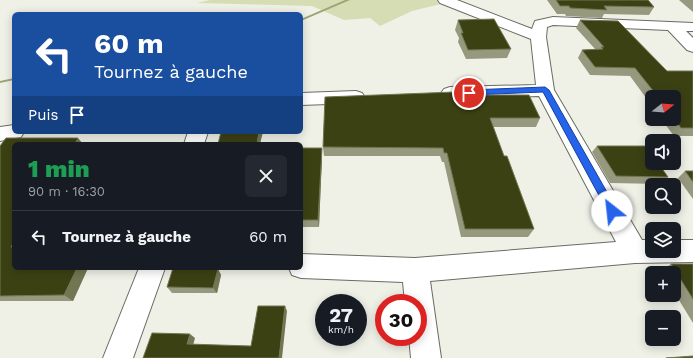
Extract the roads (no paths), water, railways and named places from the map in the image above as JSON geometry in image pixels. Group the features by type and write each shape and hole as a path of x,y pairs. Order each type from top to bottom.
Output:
{"street":[{"path":"445,0 538,37"},
{"path":"635,252 545,90 538,37 540,24 553,21 693,27"},
{"path":"673,27 693,47"},
{"path":"435,94 545,90"},
{"path":"303,99 372,96"},
{"path":"0,134 12,132"},
{"path":"303,266 414,270 635,252 693,251"},
{"path":"118,358 151,270"},
{"path":"414,270 426,358"}],"waterway":[{"path":"303,19 348,0"},
{"path":"0,82 12,79"}]}
